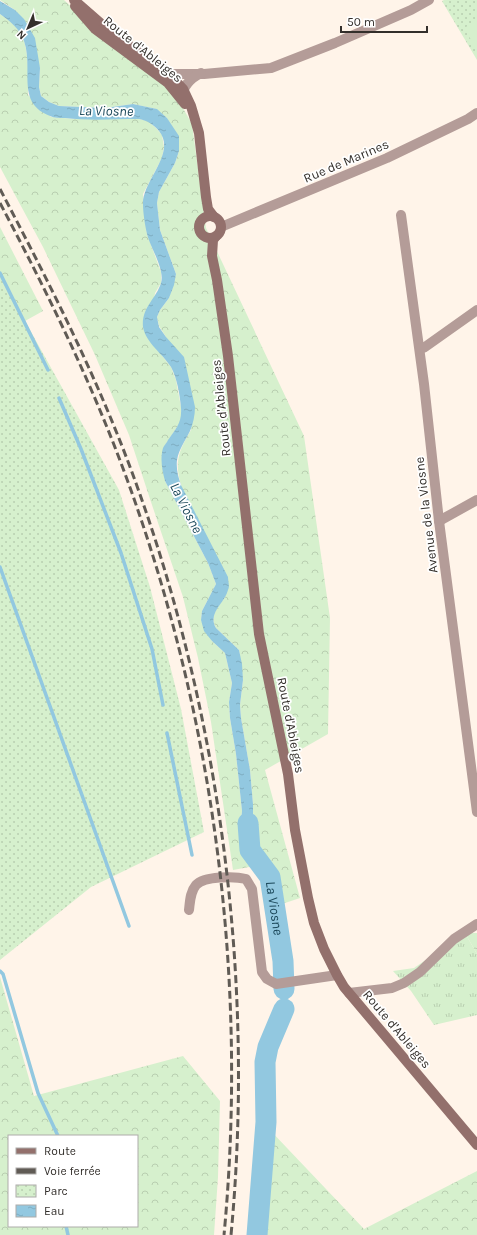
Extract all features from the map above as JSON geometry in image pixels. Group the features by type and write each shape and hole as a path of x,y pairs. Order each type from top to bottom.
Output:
{"main road":[{"name":"Route d'Ableiges","path":"70,0 95,29 183,95"},
{"name":"Route d'Ableiges","path":"74,0 113,34 177,81 195,122 200,146 206,197"},
{"path":"206,197 208,209 214,217 219,220 221,226 220,231 212,240 212,256"},
{"path":"206,197 205,213 200,228 212,256"},
{"path":"202,221 208,217 214,217"},
{"path":"202,234 210,238 216,236"},
{"name":"Route d'Ableiges","path":"212,256 228,356 259,634 288,774 294,830 316,929 337,975 349,993 477,1145"}],"street":[{"path":"169,74 201,74 271,68 335,43 411,10 429,0"},
{"path":"183,95 191,80 201,74"},
{"name":"Rue de Marines","path":"221,226 388,158 468,119 477,113"},
{"name":"Avenue de la Viosne","path":"401,215 420,349 439,521 477,812"},
{"path":"420,349 477,310"},
{"path":"439,521 477,500"},
{"path":"189,910 196,884 206,880 221,878 235,877 246,879 252,889 262,972 270,982 280,984 294,980 337,975"},
{"path":"349,993 392,988 404,983 420,972 454,939 477,924"}],"green space":[{"path":"0,0 64,0 96,29 163,73 192,124 206,228 304,436 330,618 328,734 265,770 300,898 279,905 264,871 249,867 233,870 211,722 198,658 183,597 129,435 95,355 43,247 0,167 0,14 13,24 20,32 24,40 28,59 28,95 51,117 76,119 139,119 148,121 162,135 164,147 162,158 143,194 147,234 161,272 161,283 155,293 148,338 171,367 176,380 181,407 181,421 164,447 165,481 208,563 216,584 202,611 201,620 212,641 225,653 232,683 229,702 242,811 240,831 257,848 253,827 253,804 250,770 241,718 240,705 243,680 239,650 216,628 213,620 217,608 225,597 179,477 179,456 183,444 191,430 166,337 159,326 157,317 160,310 169,298 176,274 160,230 157,203 159,192 175,163 179,151 167,118 156,109 133,104 105,108 59,106 49,102 41,96 39,87 40,68 15,10"},
{"path":"477,0 477,60 442,1"},
{"path":"477,21 477,50 464,28"},
{"path":"0,227 43,311 25,321 0,272"},
{"path":"0,272 25,321 119,490 150,587 181,709 204,832 91,887 0,960"},
{"path":"465,933 477,954 477,1015 434,1025 411,991 393,971 414,968"},
{"path":"465,933 477,933 477,954"},
{"path":"0,977 34,1096 183,1056 220,1101 218,1177 214,1235 0,1235"},
{"path":"268,1128 364,1229 477,1171 477,1235 256,1235"}],"water":[{"path":"0,1 15,10 24,19 35,38 40,68 39,87 41,96 49,102 59,106 105,108 133,104 157,109 167,118 179,136 179,151 175,163 159,192 157,203 160,230 176,274 169,298 160,310 157,317 159,327 184,357 195,407 191,428 177,460 179,479 228,577 229,588 215,613 214,623 216,628 239,650 242,664 243,680 240,705 241,718 250,770 253,804 253,827 257,848 246,853 240,831 242,811 236,754 230,718 229,702 232,683 225,653 204,631 201,620 202,611 216,584 208,563 165,481 162,469 163,448 181,418 179,392 171,367 147,338 143,327 144,314 159,289 162,277 147,234 143,204 144,195 162,158 164,148 163,140 155,126 139,119 92,120 57,118 39,110 33,103 29,94 27,52 24,41 11,22 0,14"}],"waterway":[{"path":"0,273 48,370"},
{"path":"59,398 81,449 121,553 152,649 163,705"},
{"path":"0,567 129,926"},
{"path":"167,733 192,855"},
{"name":"La Viosne","path":"248,823 250,850 270,877 283,961 284,989"},
{"path":"0,971 3,974 38,1093 58,1135"},
{"name":"La Viosne","path":"257,1235 266,1122 265,1062 268,1047 284,1009"},
{"path":"66,1227 68,1235"}],"railway":[{"path":"0,189 80,348 122,446 155,540 183,636 205,734 222,834 233,935 238,1035 237,1136 231,1235"},
{"path":"0,203 69,340 100,410 128,482 158,573 183,665 203,759 218,853 227,948 231,1044 230,1140 224,1235"}]}
